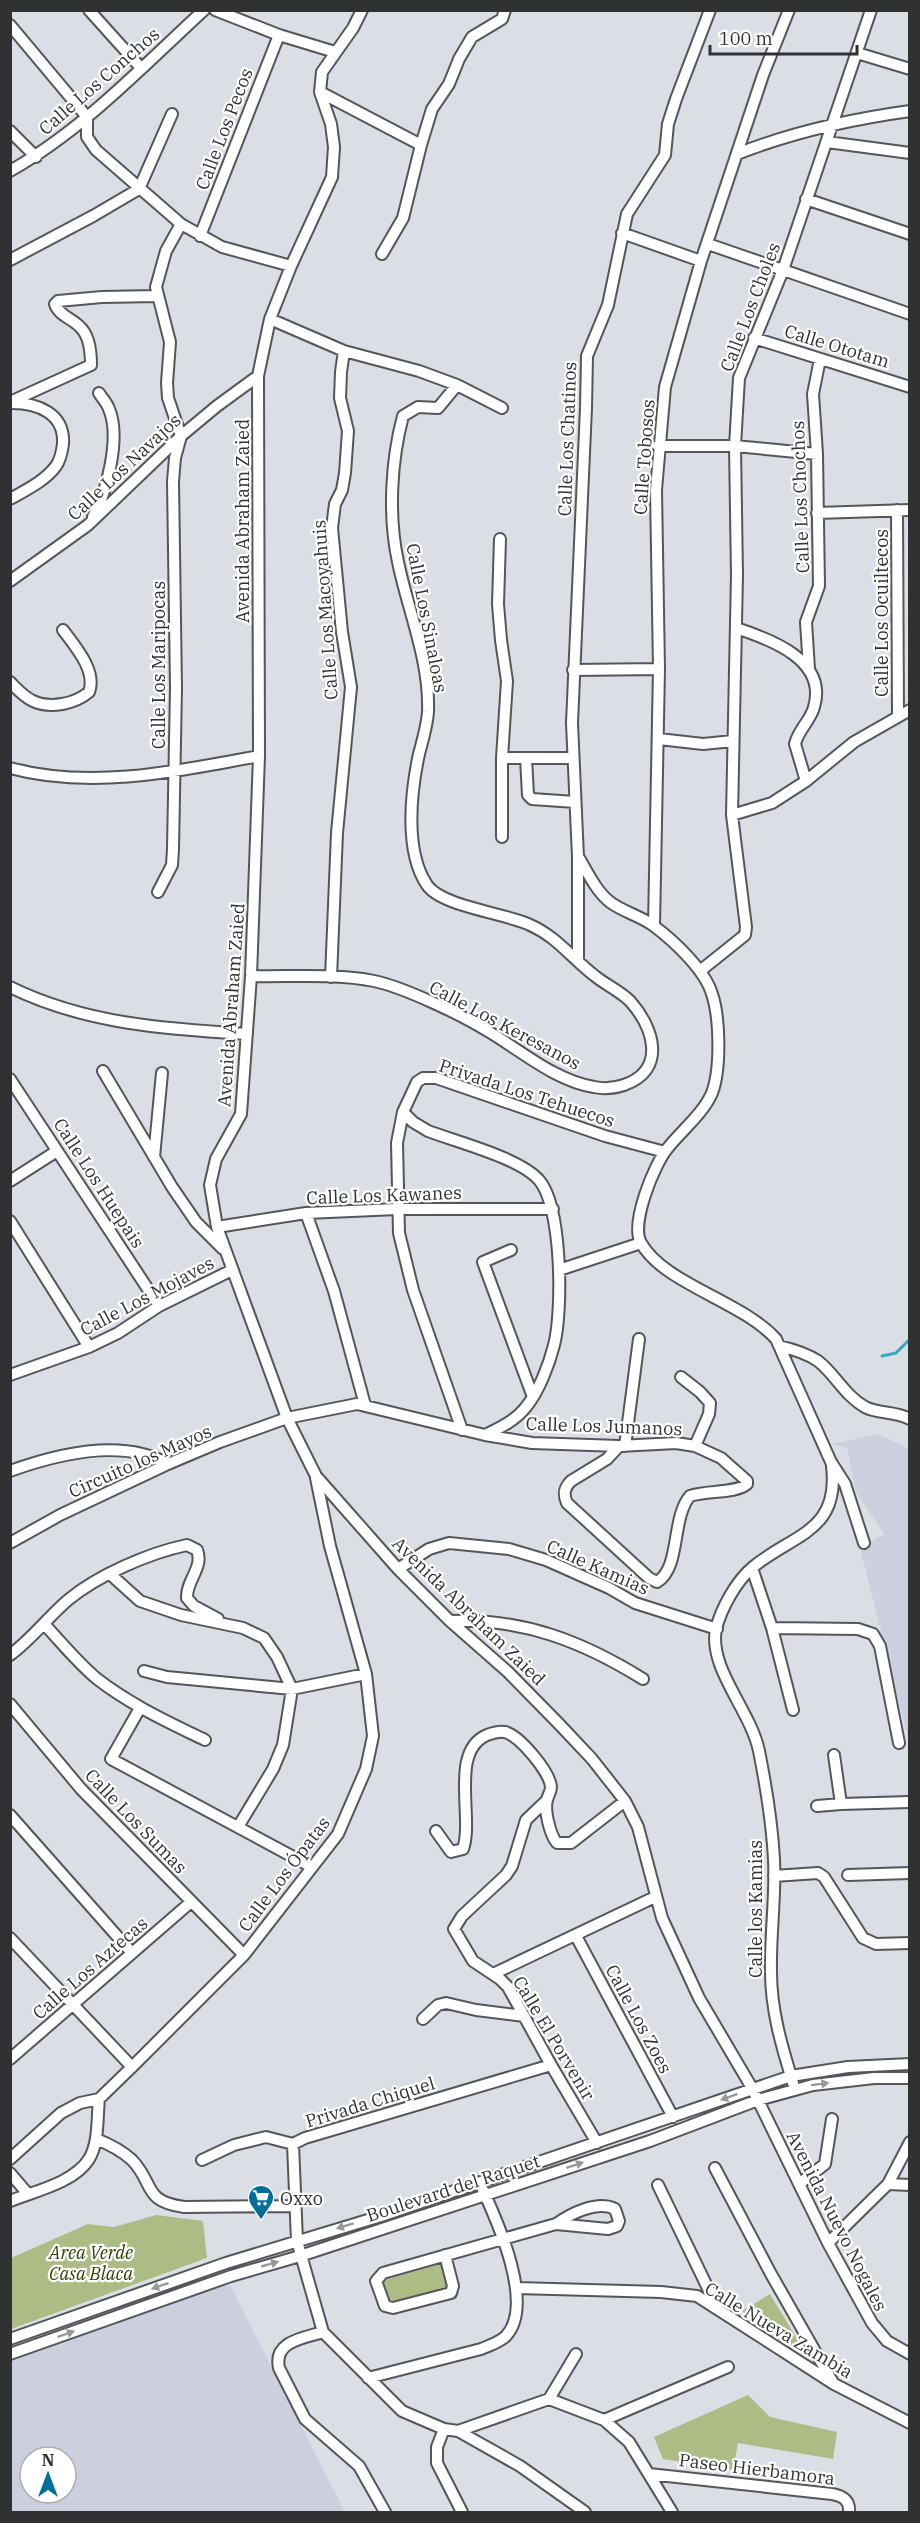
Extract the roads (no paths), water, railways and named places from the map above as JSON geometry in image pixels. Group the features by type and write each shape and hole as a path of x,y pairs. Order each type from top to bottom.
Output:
{"street":[{"path":"89,10 141,68"},
{"name":"Calle Los Conchos","path":"10,171 36,156 87,117 204,10"},
{"path":"215,10 279,35 335,52"},
{"path":"362,10 353,28 322,72 320,92 421,145"},
{"path":"382,254 403,218 432,109 456,72 465,47 472,37 502,18 506,10"},
{"name":"Calle Los Chatinos","path":"578,960 573,670 587,392 586,356 608,305 627,214 665,155 668,124 675,99 710,10"},
{"name":"Calle Tobosos","path":"654,926 659,739 656,489 665,387 701,261 763,75 789,10"},
{"name":"Calle Los Choles","path":"700,971 744,935 746,930 732,814 736,628 735,446 739,378 783,270 871,10"},
{"path":"10,25 87,117 86,131 90,142 139,189 181,224 200,236 222,247 291,266"},
{"name":"Calle Los Pecos","path":"200,236 279,35"},
{"path":"857,53 909,69"},
{"name":"Avenida Abraham Zaied","path":"320,92 331,124 334,162 324,197 291,266 270,319 258,376 259,756 251,976 241,1114 216,1159 210,1185 217,1227 287,1418 316,1476 398,1569 553,1717 592,1759 625,1801 641,1838 662,1918 699,1998 753,2088"},
{"path":"737,154 767,142 909,111"},
{"path":"10,260 139,189 172,114"},
{"path":"10,131 36,156"},
{"path":"826,142 909,153"},
{"path":"806,199 909,234"},
{"path":"181,224 160,265 156,287 170,342 168,398 181,436"},
{"path":"622,233 701,261"},
{"path":"708,244 909,314"},
{"path":"10,403 91,365 85,333 80,326 56,309 55,304 58,301 157,296"},
{"path":"270,319 344,351 419,371 457,385 502,408"},
{"name":"Calle Ototam","path":"754,338 909,387"},
{"name":"Calle Los Macoyahuis","path":"331,977 337,833 351,687 343,643 332,528 335,504 342,490 345,473 348,431 340,398 340,372 344,351"},
{"name":"Calle Los Chochos","path":"809,669 806,622 819,586 817,454 813,394 820,358"},
{"name":"Calle Los Navajos","path":"10,581 88,525 181,436 258,376"},
{"name":"Calle Los Sinaloas","path":"457,385 438,408 418,407 403,416 396,441 394,540 428,691 426,727 414,784 412,823 415,856 421,874 437,897 525,922 547,933 590,973 629,1001 640,1017"},
{"path":"88,525 106,485 113,444 109,408 99,393"},
{"path":"10,403 35,406 50,412 60,422 63,436 62,453 57,465 35,485 10,499"},
{"name":"Calle Los Maripocas","path":"158,892 172,865 175,772 173,481 175,458 181,436"},
{"path":"658,446 735,446 817,454"},
{"name":"Calle Los Ocuiltecos","path":"897,510 898,716"},
{"path":"817,513 909,510"},
{"path":"500,539 498,604 507,681 502,758 502,837"},
{"path":"736,628 762,636 778,645 809,669 816,683 814,708 795,744 806,781"},
{"path":"10,682 34,702 51,705 65,704 89,692 91,681 89,673 63,630"},
{"path":"573,670 659,669"},
{"path":"732,814 771,803 806,781 854,742 909,710"},
{"path":"659,739 703,744 734,741"},
{"path":"10,768 60,776 92,777 175,772 259,756"},
{"path":"502,758 573,758"},
{"path":"526,758 528,795 532,799 575,802"},
{"name":"Calle Los Chatinos","path":"578,857 595,885 609,901 654,926 700,971 713,995 716,1015 717,1066 712,1092 704,1106 665,1152 644,1198 638,1224 641,1243"},
{"name":"Calle Los Keresanos","path":"251,976 331,977 375,981 401,990 483,1028 562,1076 593,1088 615,1088 634,1081 648,1070 652,1043 650,1034 640,1017"},
{"path":"10,987 33,998 92,1016 175,1029 247,1034"},
{"path":"103,1071 172,1188 196,1222 225,1251"},
{"path":"154,1157 162,1073"},
{"name":"Privada Los Tehuecos","path":"462,1430 413,1290 399,1233 397,1143 403,1112 417,1082 423,1078 436,1078 605,1136 665,1152"},
{"name":"Calle Los Huepais","path":"10,1080 159,1306"},
{"path":"403,1112 413,1122 428,1131 526,1168 541,1182 553,1209 560,1298 554,1345 533,1397 516,1418 485,1435"},
{"path":"10,1181 57,1151"},
{"name":"Calle Los Kawanes","path":"217,1227 306,1213 397,1209 553,1209"},
{"path":"306,1213 334,1291 365,1405"},
{"path":"10,1221 89,1347"},
{"path":"559,1270 641,1243 660,1264 763,1326 778,1346 831,1462 845,1485 853,1503 864,1544"},
{"path":"511,1250 483,1262 533,1397"},
{"name":"Calle Los Mojaves","path":"10,1375 89,1347 118,1333 159,1306 232,1270"},
{"path":"639,1338 622,1446 607,1459 571,1481 566,1486 564,1497 567,1503 655,1582 661,1579 669,1565 681,1509 690,1496 742,1488 747,1483 740,1473 721,1458 695,1446"},
{"path":"778,1346 804,1353 817,1360 849,1394 867,1408 895,1413 909,1419"},
{"name":"Calle Los Jumanos","path":"287,1418 337,1407 365,1405 462,1430 532,1443 622,1446 675,1443 695,1446 709,1414 710,1402 681,1377"},
{"name":"Circuito los Mayos","path":"10,1543 60,1515 168,1464 287,1418"},
{"path":"10,1471 33,1462 106,1451 154,1455 168,1464"},
{"name":"Calle los Kamias","path":"794,2089 774,2014 771,1975 774,1876 771,1824 759,1750 746,1714 716,1655 717,1629 737,1585 752,1568 813,1529 823,1517 832,1496 831,1462"},
{"name":"Calle Los Ópatas","path":"10,2159 61,2113 80,2103 99,2099 132,2067 244,1955 338,1834 366,1769 373,1736 366,1674 330,1546 316,1476"},
{"name":"Calle Kamias","path":"398,1569 429,1549 448,1543 509,1549 546,1560 609,1588 634,1603 717,1629"},
{"path":"10,1655 69,1600 110,1574 168,1550 187,1545 192,1546 197,1550 200,1561 187,1592 189,1601 204,1612 264,1638 273,1648 292,1689 283,1745 273,1769 238,1827"},
{"path":"752,1568 772,1628 794,1710"},
{"path":"110,1574 140,1601 181,1615 232,1625"},
{"path":"450,1621 498,1622 541,1631 597,1653 644,1678"},
{"path":"44,1624 95,1677 140,1708 205,1740"},
{"path":"772,1628 858,1629 873,1634 880,1646 899,1743"},
{"path":"144,1671 167,1677 292,1689 366,1674"},
{"name":"Calle Los Sumas","path":"10,1704 81,1789 244,1955"},
{"path":"140,1708 111,1760 312,1867"},
{"path":"436,1831 451,1852 463,1850 466,1762 471,1748 482,1737 494,1732 506,1732 532,1754 550,1783 551,1790 547,1800 552,1838 557,1843 564,1844 576,1840 625,1801"},
{"path":"834,1755 841,1804"},
{"name":"Calle El Porvenir","path":"547,1800 526,1820 512,1866 506,1875 462,1916 454,1929 473,1961 508,1987 597,2143"},
{"path":"817,1806 909,1802"},
{"path":"10,1815 132,1953"},
{"path":"848,1875 909,1872"},
{"path":"774,1876 818,1873 824,1877 863,1938 876,1944 909,1943"},
{"path":"493,1974 655,1897"},
{"name":"Calle Los Aztecas","path":"13,2051 73,2004 191,1902"},
{"name":"Calle Los Zoes","path":"576,1936 673,2117"},
{"path":"10,1938 132,2067"},
{"path":"423,2019 438,2005 446,2003 476,2010 524,2016"},
{"name":"Boulevard del Raquet","path":"10,2338 226,2263 480,2183 791,2076 848,2067 909,2064"},
{"name":"Privada Chiquel","path":"202,2160 234,2145 266,2137 292,2144 305,2138 551,2066"},
{"name":"Boulevard del Raquet","path":"10,2354 231,2276 300,2256 650,2141 758,2100 813,2085 874,2078 909,2078"},
{"name":"Avenida Nuevo Nogales","path":"753,2088 828,2243 872,2323 887,2341 909,2354"},
{"path":"10,2201 66,2179 89,2159 96,2139 99,2099"},
{"path":"799,2184 825,2164 832,2119"},
{"path":"96,2139 121,2151 132,2161 156,2198 166,2205 184,2207 293,2206"},
{"path":"828,2243 888,2184 909,2142"},
{"path":"292,2144 293,2206 297,2241 323,2332 402,2410 444,2429 458,2431 520,2466 585,2512"},
{"path":"715,2168 771,2274 834,2384"},
{"path":"10,2173 28,2194"},
{"path":"368,2378 482,2349 499,2342 513,2326 518,2302 517,2288 502,2238 480,2183"},
{"path":"888,2184 909,2186"},
{"path":"658,2185 717,2307"},
{"path":"445,2255 453,2286 451,2293 393,2308 385,2306 377,2284 380,2275 445,2255 502,2238 556,2224 577,2213 603,2206 615,2208 619,2221 617,2226 608,2229 556,2224"},
{"path":"226,2263 231,2276"},
{"name":"Calle Nueva Zambia","path":"517,2288 684,2293 697,2296 834,2384 909,2423"},
{"path":"323,2332 290,2342 280,2350 277,2359 279,2368 305,2419 358,2466 384,2512"},
{"path":"458,2431 549,2399 576,2354"},
{"path":"604,2420 728,2367"},
{"path":"549,2399 604,2420 629,2442 672,2512"},
{"path":"444,2429 437,2447 437,2463 462,2512"},
{"name":"Paseo Hierbamora","path":"649,2474 842,2496 847,2501 849,2512"}],"waterway":[{"path":"882,1356 896,1353 910,1339"}],"place":[{"name":"Oxxo","path":"261,2221"}],"park label":[{"name":"Area Verde Casa Blaca","path":"91,2262"}]}
